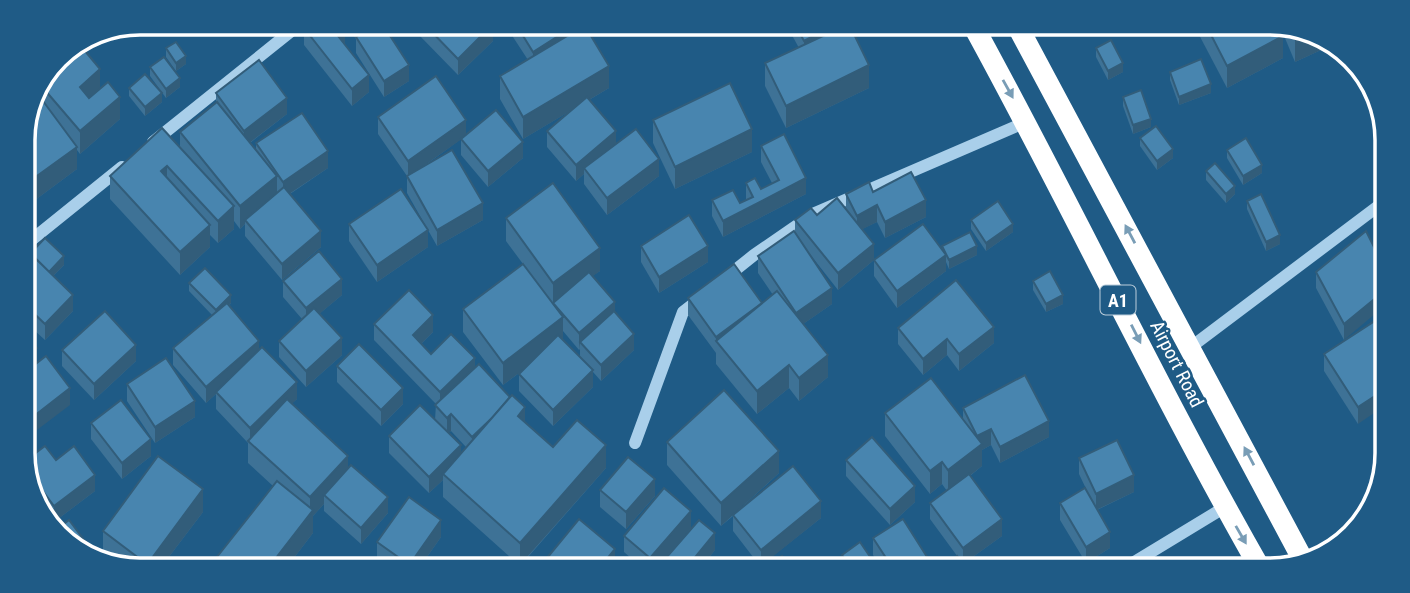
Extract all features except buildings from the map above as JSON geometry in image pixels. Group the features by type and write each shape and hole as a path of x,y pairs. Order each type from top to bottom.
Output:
{"highway":[{"name":"Airport Road","path":"978,35 1254,558"},
{"name":"Airport Road","path":"1022,35 1299,554"}],"street":[{"path":"141,152 286,35"},
{"path":"635,443 684,312 754,255 815,213 1026,122"},
{"path":"35,237 130,160"},
{"path":"1191,347 1375,209"},
{"path":"1141,558 1225,507"}]}
